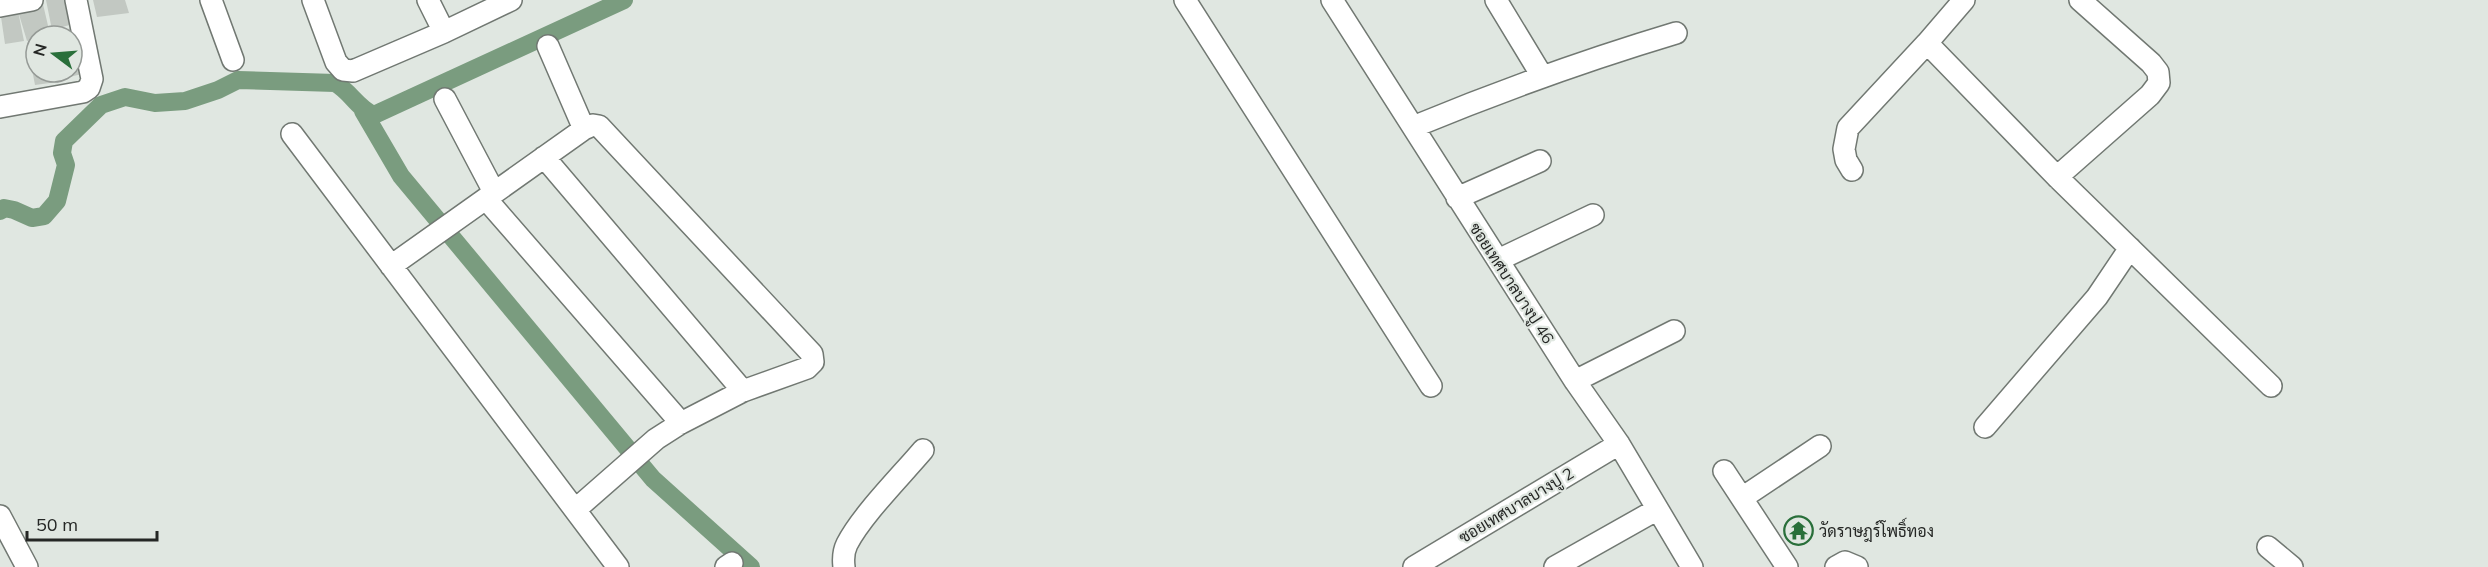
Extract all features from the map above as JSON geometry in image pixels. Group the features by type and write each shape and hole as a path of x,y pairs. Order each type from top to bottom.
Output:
{"street":[{"path":"0,6 32,0"},
{"path":"0,107 83,92 89,88 92,79 76,0"},
{"path":"211,0 233,60"},
{"path":"313,0 336,62 343,70 353,71 511,0"},
{"path":"428,0 444,32"},
{"path":"1185,0 1431,386"},
{"name":"ซอยเทศบาลบางปู 46","path":"1332,0 1575,381 1619,444 1656,510 1692,567"},
{"path":"1496,0 1542,76"},
{"path":"1851,170 1844,149 1848,128 1964,0"},
{"path":"2057,177 2150,95 2159,83 2158,72 2151,63 2080,0"},
{"path":"1413,128 1502,90 1676,33"},
{"path":"1927,43 2057,177 2271,386"},
{"path":"548,46 584,129"},
{"path":"445,99 490,196 681,423"},
{"path":"391,266 584,129 593,125 604,129 812,354 813,362 807,368 743,391 681,423 656,439 575,510"},
{"path":"292,134 618,567"},
{"path":"544,157 743,391"},
{"path":"1457,198 1540,161"},
{"path":"1498,260 1593,216"},
{"path":"1985,427 2097,297 2130,248"},
{"path":"1575,381 1674,331"},
{"name":"ซอยเทศบาลบางปู 2","path":"1414,567 1619,444"},
{"path":"1742,498 1820,446"},
{"path":"844,567 843,559 847,545 865,519 923,450"},
{"path":"1724,471 1787,567"},
{"path":"1555,567 1656,510"},
{"path":"0,516 27,567"},
{"path":"2268,547 2292,567"},
{"path":"1836,567 1845,562 1857,567"}],"building":[{"path":"42,0 48,24 24,24 24,31 18,11 24,41 5,44 0,10"},
{"path":"46,0 67,0 73,24 51,24"},
{"path":"93,0 125,0 129,13 97,17"}],"waterway":[{"path":"0,211 4,208 32,218 44,216 57,201 66,165 62,153 64,141 101,105 125,97 155,103 185,101 218,90 238,80 335,83 374,115 624,0"},
{"path":"363,111 401,176 653,479 751,567"}],"place":[{"name":"วัดราษฎร์โพธิ์ทอง","path":"1798,531"}]}
